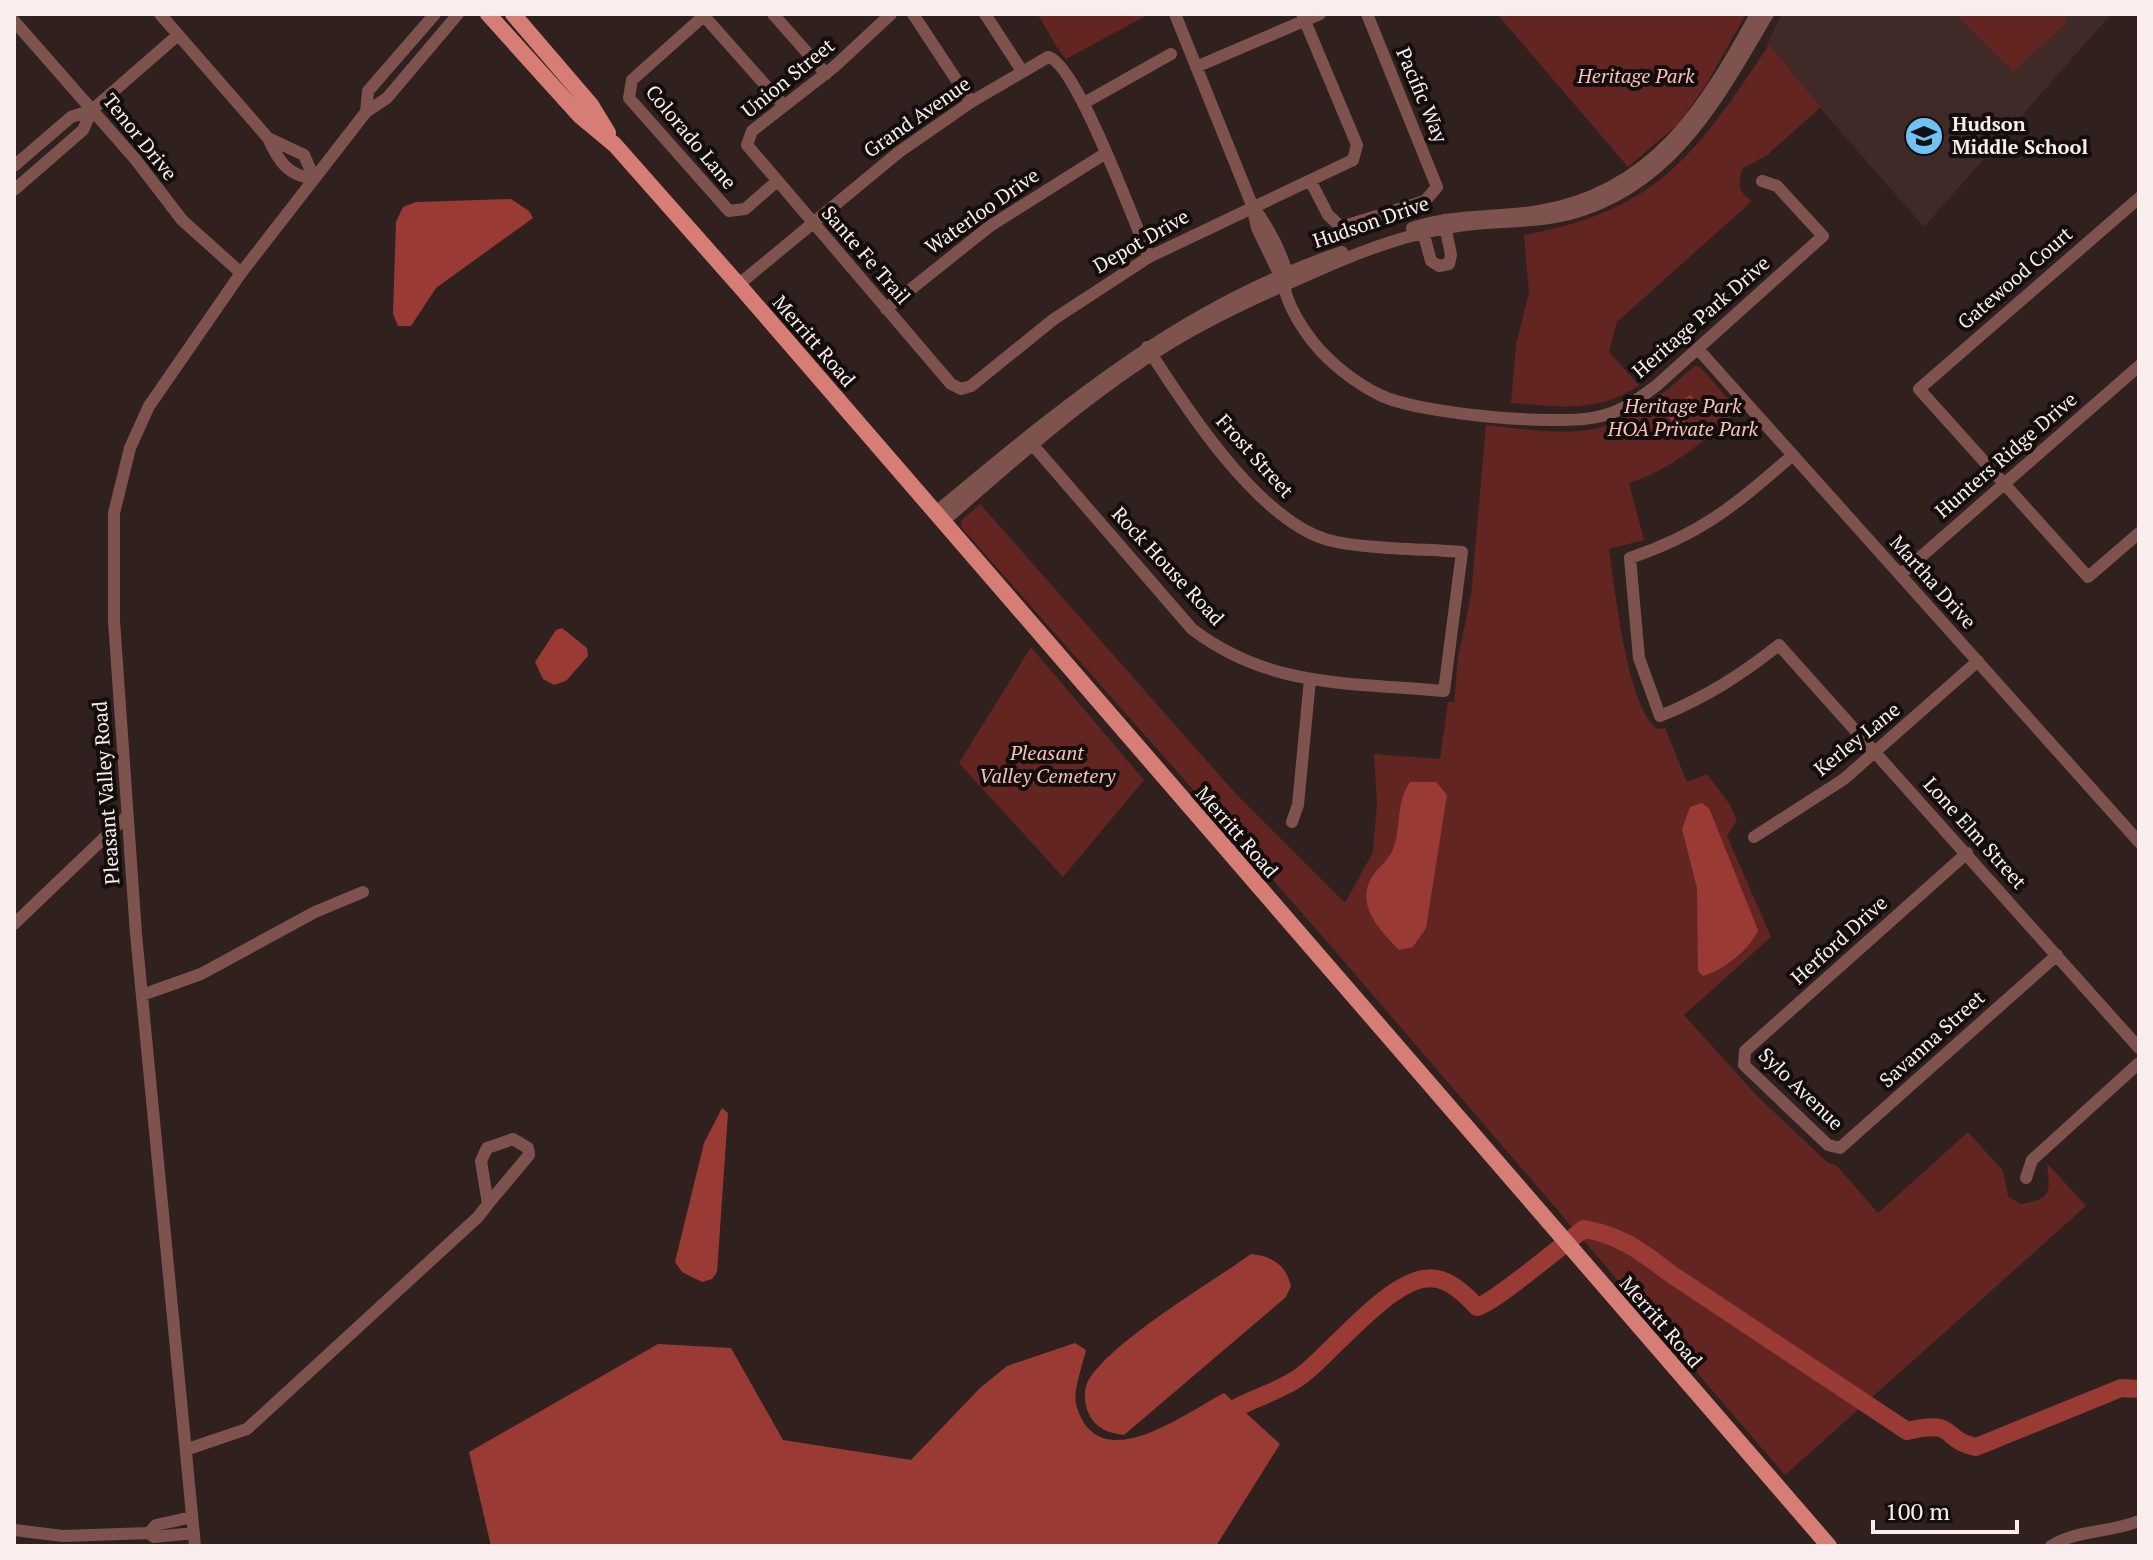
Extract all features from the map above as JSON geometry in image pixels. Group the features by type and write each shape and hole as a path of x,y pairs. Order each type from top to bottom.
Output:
{"main road":[{"name":"Merritt Road","path":"488,14 579,115 615,145 741,288 1829,1546"},
{"name":"Merritt Road","path":"513,14 591,105 615,145"}],"street":[{"path":"160,14 268,138 285,167 300,177 314,178 304,155 268,138"},
{"name":"Pleasant Valley Road","path":"366,112 368,91 435,14"},
{"name":"Pleasant Valley Road","path":"194,1540 188,1449 127,816 114,621 114,513 130,448 149,406 241,273 366,112 387,98 458,14"},
{"path":"773,14 826,74"},
{"name":"Union Street","path":"746,141 752,131 826,74 891,14"},
{"path":"913,14 971,102"},
{"path":"985,14 1022,71"},
{"name":"Heritage Park Drive","path":"1175,14 1252,205 1265,224 1294,311 1313,343 1347,375 1381,396 1414,406 1559,421 1597,417 1627,408 1698,349 1823,236 1777,186 1762,181"},
{"path":"1196,67 1303,18 1320,14"},
{"name":"Pacific Way","path":"1310,180 1328,215 1341,227 1425,201 1435,193 1437,181 1367,14"},
{"name":"Hudson Drive","path":"940,516 1011,447 1150,351 1214,319 1283,278 1445,223 1560,207 1590,197 1631,175 1660,153 1689,123 1756,14"},
{"name":"Hudson Drive","path":"1445,223 1570,214 1639,181 1665,162 1699,126 1768,14"},
{"path":"705,15 784,106"},
{"name":"Colorado Lane","path":"705,15 632,80 629,98 729,211 745,209 776,182"},
{"name":"Depot Drive","path":"961,389 971,386 1054,319 1149,257 1252,205 1349,163 1356,155 1357,145 1303,18"},
{"name":"Tenor Drive","path":"14,21 182,220 241,273"},
{"path":"14,166 71,117 92,110 178,35"},
{"path":"1149,257 1084,103 1171,54"},
{"name":"Grand Avenue","path":"741,288 801,241 813,225 899,152 971,102 1042,59 1053,58 1063,66 1084,103"},
{"path":"14,190 83,130 92,110"},
{"name":"Sante Fe Trail","path":"746,141 749,150 813,225 951,384 961,389"},
{"name":"Waterloo Drive","path":"886,309 990,226 1106,153"},
{"name":"Gatewood Court","path":"2003,484 1919,389 2139,198"},
{"path":"1423,229 1431,261 1439,266 1449,264 1451,255 1445,223"},
{"name":"Martha Drive","path":"1698,349 2139,842"},
{"name":"Hudson Drive","path":"940,516 1150,351"},
{"name":"Frost Street","path":"1150,351 1188,411 1272,508 1297,526 1329,540 1462,552 1444,691"},
{"name":"Hunters Ridge Drive","path":"1900,575 2139,366"},
{"name":"Rock House Road","path":"1032,444 1192,629 1218,648 1271,672 1310,679 1444,691"},
{"name":"Lone Elm Street","path":"1793,455 1712,523 1630,558 1639,658 1660,716 1703,699 1740,676 1779,645 2139,1048"},
{"path":"2003,484 2088,577 2139,533"},
{"name":"Kerley Lane","path":"1754,837 1844,779 1978,661"},
{"path":"1292,822 1298,805 1310,679"},
{"path":"14,924 127,816"},
{"name":"Herford Drive","path":"1741,1058 1745,1051 1967,853"},
{"path":"142,995 201,974 315,912 363,892"},
{"name":"Savanna Street","path":"1833,1149 1840,1148 2057,955"},
{"name":"Sylo Avenue","path":"1741,1058 1744,1065 1833,1149"},
{"path":"2026,1178 2032,1160 2139,1063"},
{"path":"188,1449 247,1429 488,1204 529,1155 528,1148 513,1139 487,1148 481,1161 488,1204"},
{"path":"149,1533 156,1525 192,1517"},
{"path":"2051,1546 2083,1533 2114,1529 2139,1521"},
{"path":"14,1530 63,1536 149,1533 154,1537 194,1540"}],"shaded area":[{"name":"Hudson Middle School","path":"1782,14 2111,14 1924,227 1766,46"},
{"path":"511,199 529,211 533,218 436,288 411,326 398,326 393,314 396,222 403,207 416,202"},
{"path":"1690,395 1701,408 1678,427 1667,415"},
{"path":"562,628 587,648 588,656 566,681 554,685 543,679 535,662 556,630"},
{"path":"1410,782 1436,782 1447,795 1426,928 1413,947 1399,950 1371,915 1366,895 1374,874 1393,849 1402,798"},
{"path":"1702,803 1709,808 1758,930 1735,958 1703,976 1698,971 1697,888 1682,829 1690,807"},
{"path":"722,1108 728,1113 717,1272 712,1279 702,1282 682,1272 675,1262 704,1143"},
{"path":"1251,1254 1272,1259 1282,1267 1291,1286 1286,1297 1124,1435 1099,1427 1087,1410 1085,1392 1089,1379 1102,1363 1164,1313"},
{"path":"1075,1343 1086,1350 1077,1384 1076,1404 1087,1426 1102,1438 1121,1440 1142,1435 1165,1426 1224,1393 1280,1444 1216,1546 491,1546 469,1452 658,1344 731,1348 783,1440 911,1460 980,1388 1007,1366"}],"green space":[{"path":"1037,14 1149,14 1066,59"},
{"name":"Heritage Park","path":"1497,14 1746,14 1706,85 1678,124 1628,167"},
{"path":"1955,14 2062,14 2068,21 2013,72"},
{"path":"1769,45 1821,107 1766,156 1743,168 1740,187 1752,201 1617,322 1609,352 1639,385 1624,394 1593,404 1511,403 1516,345 1529,293 1524,235 1570,224 1609,210 1642,193 1695,146"},
{"name":"Heritage Park HOA Private Park","path":"1695,366 1700,367 1738,410 1674,462 1629,483 1644,540 1609,549 1624,646 1638,697 1647,717 1657,729 1665,728 1687,782 1707,774 1730,805 1737,821 1727,836 1771,937 1684,1015 1757,1096 1827,1162 1837,1166 1878,1213 1968,1132 2003,1171 2008,1196 2020,1204 2039,1199 2047,1192 2047,1163 2086,1206 1785,1475 1317,930 962,528 961,521 980,504 1236,794 1345,903 1373,852 1377,803 1374,754 1440,759 1448,702 1454,702 1458,657 1471,596 1486,425 1553,432 1600,428 1643,408"},
{"name":"Pleasant Valley Cemetery","path":"1031,647 1144,780 1063,877 959,763"}],"waterway":[{"path":"1220,1418 1301,1376 1384,1299 1403,1287 1421,1279 1437,1279 1449,1283 1477,1307 1513,1285 1584,1229 1619,1239 1638,1250 1907,1431 1934,1427 1976,1447 2121,1388 2139,1389"}],"place":[{"name":"Hudson Middle School","path":"1924,136"}]}
